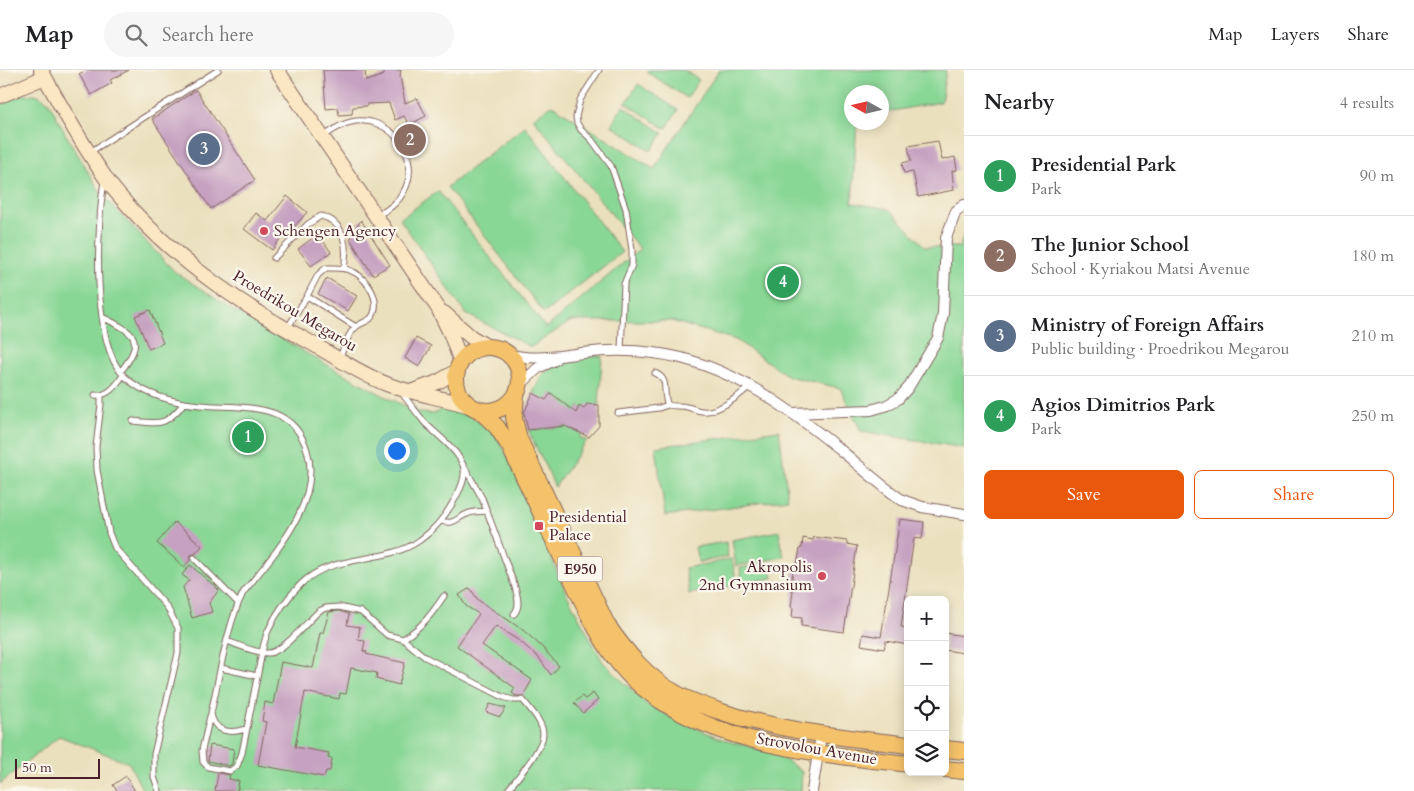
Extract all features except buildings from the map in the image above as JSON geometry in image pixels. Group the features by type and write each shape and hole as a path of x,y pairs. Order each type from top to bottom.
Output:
{"main road":[{"path":"277,70 438,308 451,335 459,366 458,392 474,408 491,411 503,408 518,390 518,368 508,354 500,349 482,348 470,353 459,366 438,382 412,391"},
{"name":"Proedrikou Megarou","path":"43,74 105,178 146,224 191,266 228,293 376,379 398,388 474,408"},
{"path":"0,96 43,74"},
{"path":"438,308 471,337 488,347"},
{"name":"Strovolou Avenue","path":"518,390 514,418 519,439 607,624 636,664 677,694 734,716 821,734 904,744"},
{"name":"Strovolou Avenue","path":"474,408 496,427 510,447 589,615 616,660 632,678 670,706 696,720 729,732 768,743 818,753 904,764"},
{"path":"949,749 964,751"},
{"path":"949,769 964,771"}],"street":[{"path":"792,413 871,410 885,406 898,399 908,388 938,338 943,314 946,238 956,211 964,205"},
{"path":"508,354 533,359 620,351 669,355 707,367 750,386 792,413 902,500 922,507 964,514"},
{"path":"518,390 542,366 570,355"},
{"path":"812,791 821,734"}],"lane":[{"path":"89,153 218,70"},
{"path":"599,70 580,100 576,123 605,156 611,166 626,209 632,250 632,265 624,284 620,351"},
{"path":"322,137 337,127 352,121 366,121 380,124 402,142 408,155 408,182 403,195 392,208 377,216"},
{"path":"105,178 101,208 100,244 102,316 112,354 122,373 143,390 184,403 250,408 281,416 301,435 308,454 310,470 304,504 285,540 243,593 238,603 221,668 202,757 203,762 208,767 230,771 237,766 242,753 262,652 268,632 287,599 302,582 334,565 405,548 419,541 441,521 450,509 462,485 464,470 462,463"},
{"path":"274,258 308,224 321,216 330,218 341,229 346,245 344,269"},
{"path":"287,329 308,296 318,275 326,268 350,270 362,277 372,290 375,300 374,312 369,321 356,327 339,358"},
{"path":"308,296 356,327"},
{"path":"102,316 128,330 135,341 129,361 109,392 98,395 102,404 96,447 97,470 109,533 115,548 167,606 178,628 178,654 154,754 154,777 159,791"},
{"path":"654,373 661,376 665,382 668,405"},
{"path":"618,413 668,405 687,406 702,412 709,411 735,399 750,386"},
{"path":"398,388 417,414 457,456 474,482 487,511 515,587 518,610 514,614"},
{"path":"133,420 161,423 174,416 184,403"},
{"path":"441,521 455,522 466,514 487,511"},
{"path":"194,558 238,603"},
{"path":"403,639 428,619 444,596"},
{"path":"228,641 262,652 272,652 302,629 319,611 332,607 361,612 387,635 403,639 425,657 503,697 523,700 540,723 543,734 536,752 507,791"},
{"path":"221,668 257,676"},
{"path":"211,713 212,720 218,728 230,732 247,728"}],"green space":[{"path":"648,70 684,70 699,80 687,98 647,72"},
{"path":"719,70 946,70 941,102 889,112 889,85 844,85 844,130 857,130 852,203 889,209 925,247 960,247 964,234 964,448 861,431 840,388 788,376 736,340 672,321 571,321 531,347 466,314 400,219 438,191 546,328 640,249 533,118 552,105 654,169"},
{"path":"638,84 678,110 666,129 626,103"},
{"path":"36,94 49,102 66,135 102,195 175,272 233,310 388,398 421,413 434,414 445,407 461,411 491,428 502,445 567,595 603,662 646,704 683,723 727,741 776,753 802,772 801,791 143,791 129,763 59,736 0,784 0,105 21,95"},
{"path":"623,106 663,133 651,151 611,125"},
{"path":"525,126 622,252 544,313 447,187"},
{"path":"586,356 602,356 599,405 587,405 584,409 579,406 575,413 551,393 546,401 533,393 542,375 553,365"},
{"path":"572,426 571,429 582,434 580,438 587,440 555,487 528,430"},
{"path":"779,430 788,499 665,516 656,447"},
{"path":"779,531 784,557 736,566 732,540"},
{"path":"726,542 728,557 698,562 695,547"},
{"path":"732,559 737,585 689,594 685,568"},
{"path":"770,563 773,578 742,583 740,568"}],"place":[{"name":"The Junior School","path":"410,140"},
{"name":"Ministry of Foreign Affairs","path":"204,149"},
{"name":"Schengen Agency","path":"264,231"},
{"name":"Agios Dimitrios Park","path":"783,282"},
{"name":"Presidential Park","path":"248,437"},
{"name":"Presidential Palace","path":"539,526"},
{"name":"Akropolis 2nd Gymnasium","path":"822,576"}]}
